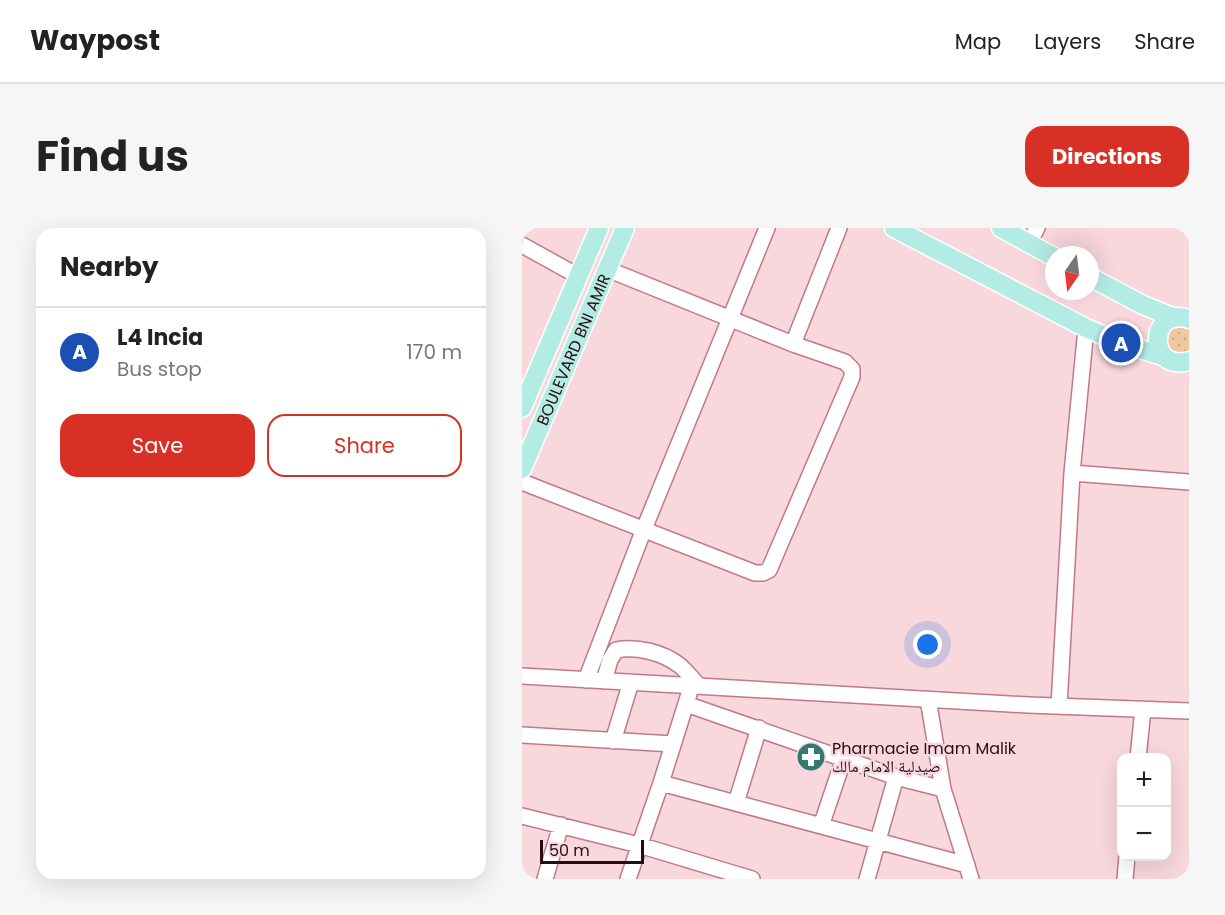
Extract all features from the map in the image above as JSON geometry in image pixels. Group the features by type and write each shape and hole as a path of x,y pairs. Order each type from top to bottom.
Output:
{"main road":[{"name":"BOULEVARD BNI AMIR","path":"522,408 599,228"},
{"name":"BOULEVARD BNI AMIR","path":"522,469 625,228"},
{"path":"894,228 1086,328 1121,343 1181,362"},
{"path":"1001,228 1033,235 1045,248"},
{"path":"1099,282 1128,297 1182,318"},
{"path":"1181,362 1157,345 1157,338 1163,324 1182,318"}],"street":[{"path":"586,680 644,529 767,228"},
{"path":"793,344 839,228"},
{"path":"522,245 578,276"},
{"path":"522,482 755,573 763,573 770,570 852,377 852,369 845,362 793,344 607,269"},
{"path":"1059,706 1072,473 1086,328"},
{"path":"1072,473 1189,482"},
{"path":"604,681 610,660 616,650 627,648 652,652 679,664 695,685"},
{"path":"522,676 1059,706 1189,711"},
{"path":"613,741 631,682"},
{"path":"628,879 686,704 695,685"},
{"path":"928,699 943,789 969,872"},
{"path":"686,704 896,777 943,789"},
{"path":"1139,753 1143,709"},
{"path":"736,803 759,728"},
{"path":"522,735 673,744"},
{"path":"821,826 844,758"},
{"path":"867,879 896,777"},
{"path":"661,783 877,842 969,872"},
{"path":"522,816 639,845 704,872 752,879"},
{"path":"545,879 561,825"},
{"path":"1125,879 1127,861"}],"shaded area":[{"path":"1171,326 1189,329 1189,355 1163,351 1162,348"}],"place":[{"name":"L4 Incia","path":"1121,343"},
{"name":"Pharmacie Imam Malik صيدلية الامام مالك","path":"811,757"}]}
